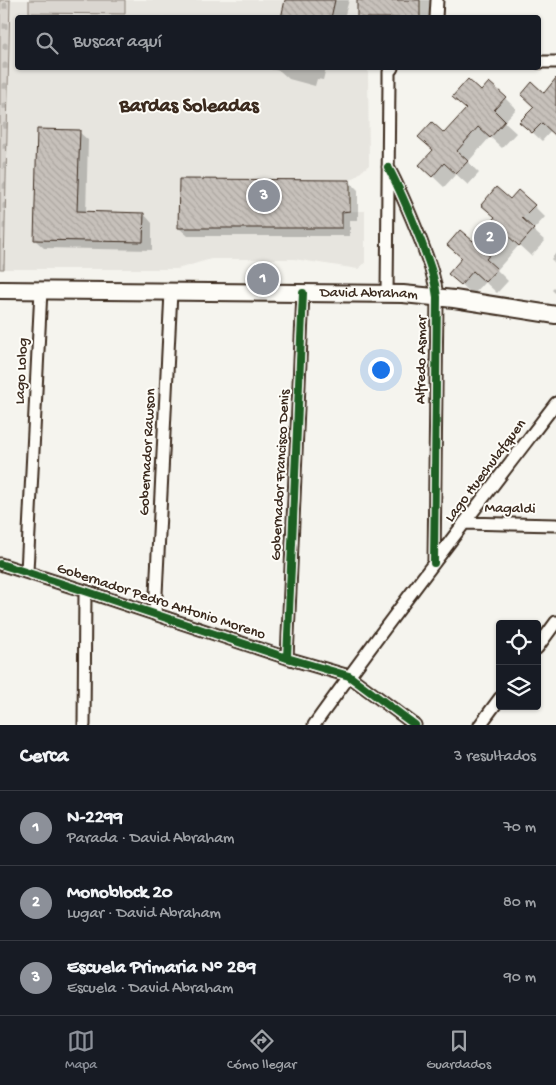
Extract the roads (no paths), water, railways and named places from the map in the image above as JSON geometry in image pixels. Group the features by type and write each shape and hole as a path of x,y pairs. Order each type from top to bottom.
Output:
{"main road":[{"name":"David Abraham","path":"0,290 386,294 437,297 556,315"}],"street":[{"path":"436,15 437,0"},
{"path":"541,62 556,62"},
{"name":"Alfredo Asmar","path":"386,294 390,70"},
{"name":"Alfredo Asmar","path":"388,167 406,203 425,252 434,279 437,297 434,563"},
{"name":"Lago Lolog","path":"27,572 40,290"},
{"name":"Gobernador Rawson","path":"155,614 171,292"},
{"name":"Gobernador Francisco Denis","path":"287,658 303,293"},
{"name":"Lago Huechulafquen","path":"314,725 556,403"},
{"name":"Magaldi","path":"464,524 556,525"},
{"name":"Gobernador Pedro Antonio Moreno","path":"0,564 287,658 349,676 415,725"},
{"path":"84,725 85,591"},
{"path":"541,643 556,622"},
{"path":"480,725 496,703"}],"place":[{"name":"Escuela Primaria N° 289","path":"264,196"},
{"name":"Monoblock 20","path":"490,238"},
{"name":"N-2299","path":"263,279"}],"district":[{"name":"Bardas Soleadas","path":"189,107"}]}
